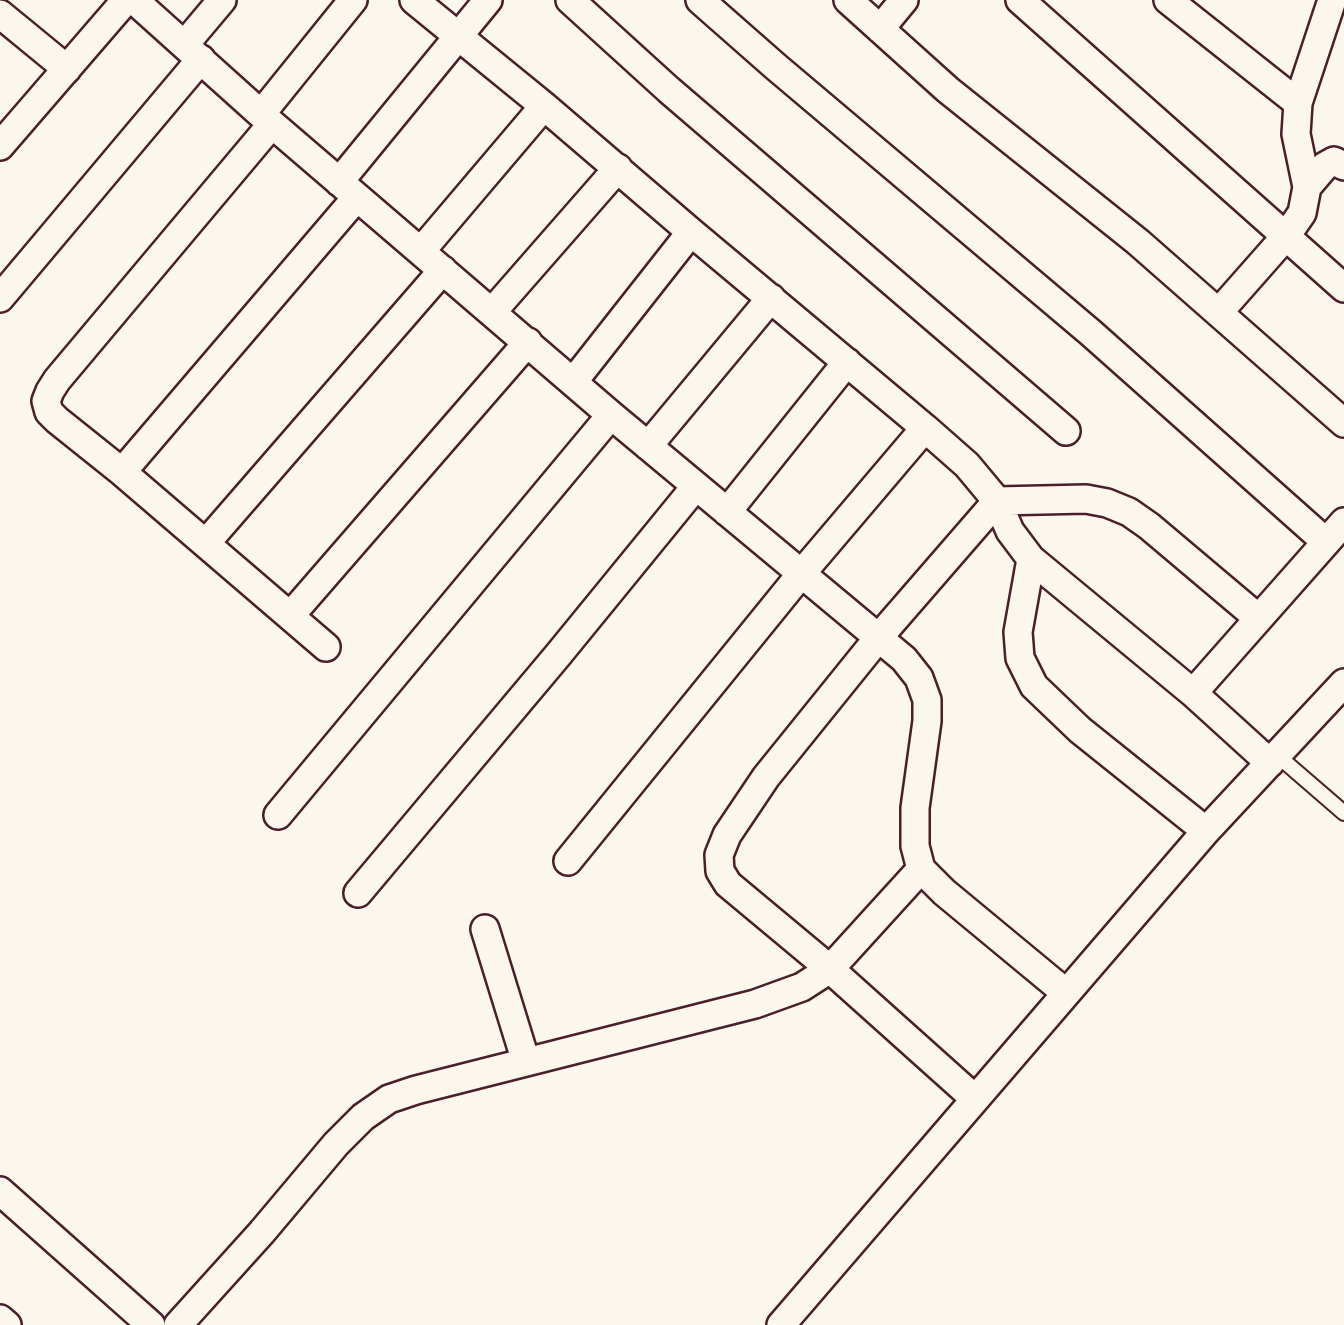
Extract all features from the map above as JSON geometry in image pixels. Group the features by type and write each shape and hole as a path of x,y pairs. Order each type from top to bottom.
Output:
{"street":[{"path":"0,146 126,0"},
{"path":"134,0 348,190 528,342 611,416 904,659 919,678 927,700 927,722 915,808 915,846 921,869 944,892 1066,993"},
{"path":"0,298 193,51 222,0"},
{"path":"326,647 49,412 46,401 57,380 267,119 354,0"},
{"path":"414,0 618,168 967,465 997,501 1010,531 1030,559 1273,759"},
{"path":"122,472 348,190 488,0"},
{"path":"570,0 669,90 1066,431"},
{"path":"700,0 1090,333 1326,542"},
{"path":"848,0 948,90 1138,242 1344,423"},
{"path":"880,29 904,0"},
{"path":"1020,0 1344,288"},
{"path":"1168,0 1298,103"},
{"path":"1219,312 1286,236 1302,213 1307,187 1296,134 1298,103 1328,2"},
{"path":"0,14 67,69"},
{"path":"421,251 544,106"},
{"path":"1307,187 1325,166 1334,161 1344,166"},
{"path":"492,312 618,168"},
{"path":"573,382 691,232"},
{"path":"206,543 444,270"},
{"path":"648,446 771,298"},
{"path":"290,616 528,342"},
{"path":"727,512 847,362"},
{"path":"278,815 611,416"},
{"path":"568,861 801,574 925,428"},
{"path":"358,893 558,655 696,486"},
{"path":"974,1098 830,969 728,884 720,870 719,855 727,835 766,777 879,637 997,501 1086,499 1107,502 1129,512 1149,526 1258,618"},
{"path":"1193,693 1344,522"},
{"path":"1030,559 1018,632 1020,658 1034,686 1080,730 1206,831"},
{"path":"781,1325 1206,831 1344,683"},
{"path":"178,1325 262,1232 336,1144 363,1117 389,1099 755,1004 802,987 830,969 921,869"},
{"path":"485,929 526,1062"},
{"path":"0,1191 151,1325"},
{"path":"0,1319 7,1325"}],"lane":[{"path":"1273,759 1344,813"}]}
